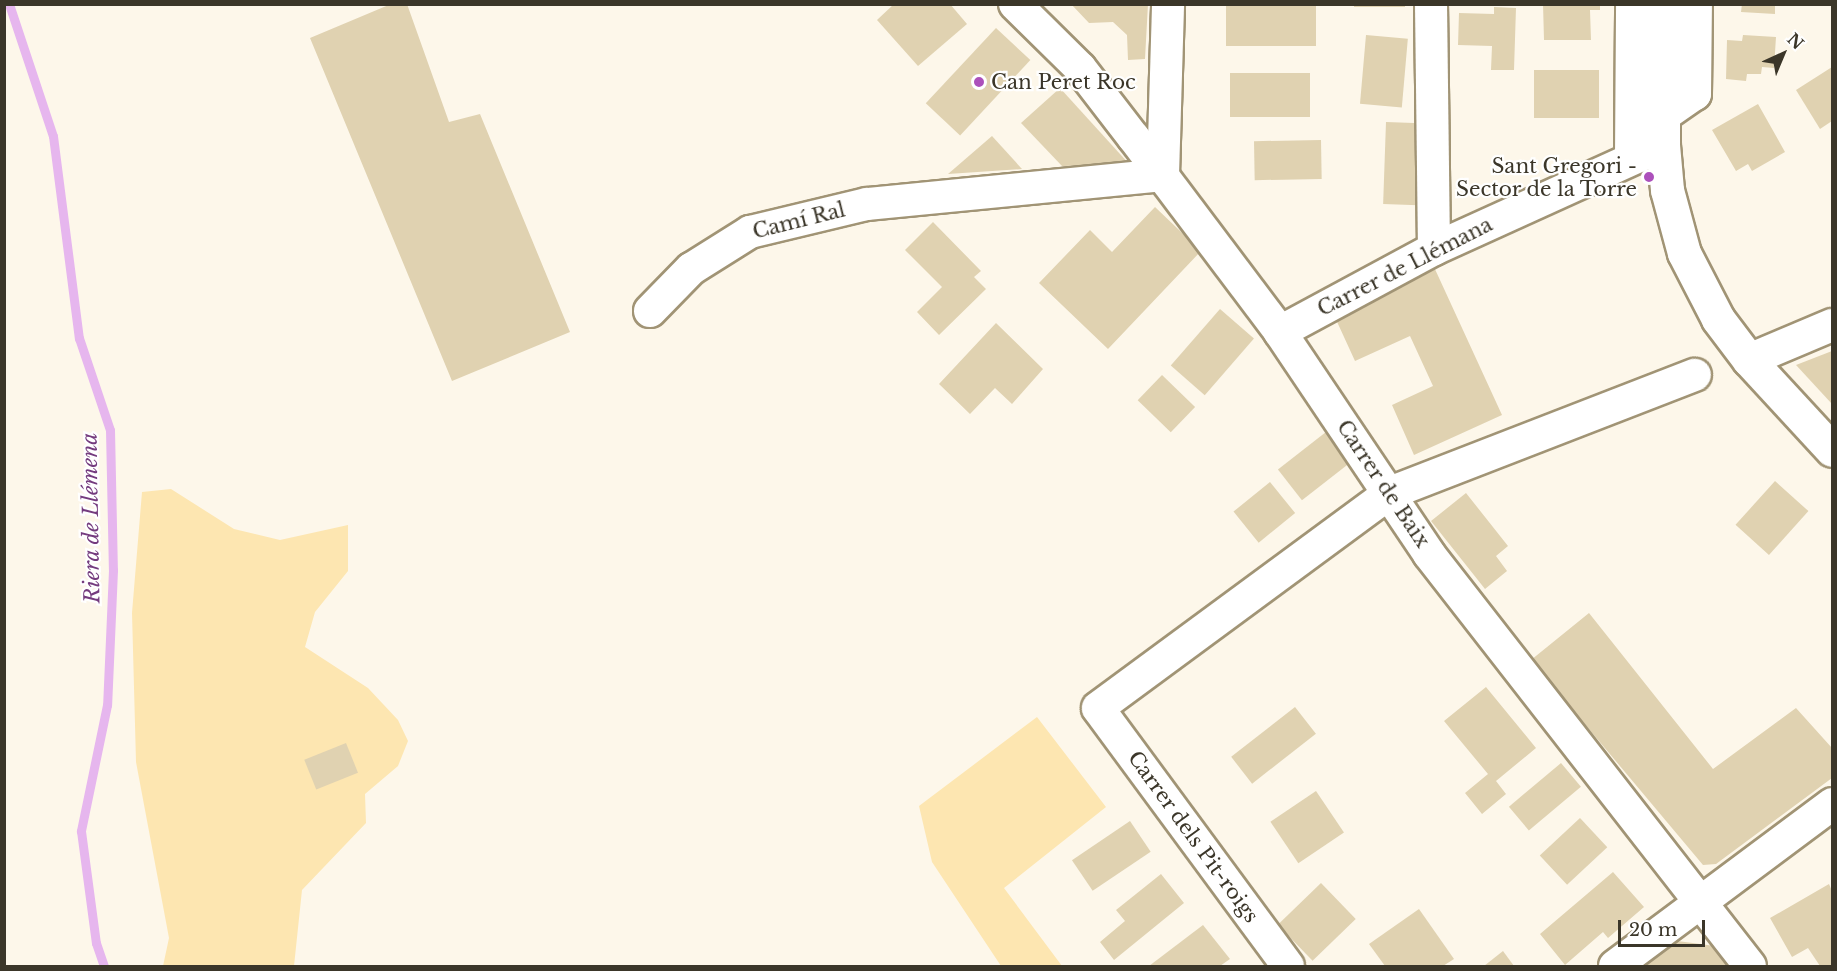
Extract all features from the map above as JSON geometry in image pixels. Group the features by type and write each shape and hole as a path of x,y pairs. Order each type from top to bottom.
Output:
{"main road":[{"path":"1663,4 1663,130 1667,190 1684,253 1718,319 1749,360 1833,450"}],"street":[{"name":"Carrer de Baix","path":"1015,4 1080,68 1163,176 1280,332 1429,554 1697,902 1750,966"},
{"path":"1163,176 1168,4"},
{"path":"1431,4 1434,249"},
{"path":"1631,158 1632,4"},
{"name":"Carrer de Llémana","path":"1280,332 1434,249 1631,158 1663,130 1695,93 1696,4"},
{"name":"Camí Ral","path":"650,311 691,269 750,232 867,204 1163,176"},
{"path":"1749,360 1833,325"},
{"path":"1390,493 1695,375"},
{"name":"Carrer dels Pit-roigs","path":"1288,966 1098,708 1390,493"},
{"path":"1615,966 1697,902 1833,804"}],"shaded area":[{"path":"171,489 234,529 280,540 348,525 348,571 315,612 305,647 368,688 398,720 408,741 398,766 365,794 366,823 302,890 294,966 163,966 169,938 136,762 132,613 142,492"},
{"path":"1037,717 1106,807 1004,888 1062,966 1001,966 932,862 919,806"}],"building":[{"path":"391,4 407,4 449,122 480,114 570,332 452,381 310,38"},
{"path":"894,4 950,4 967,24 918,66 877,20"},
{"path":"1071,4 1148,4 1145,59 1128,60 1127,35 1113,22 1089,23"},
{"path":"1226,4 1316,4 1316,46 1226,46"},
{"path":"1354,4 1405,4 1405,7 1354,7"},
{"path":"1543,4 1600,4 1600,10 1590,10 1591,40 1544,40"},
{"path":"1742,4 1775,4 1775,14 1741,12"},
{"path":"1494,7 1516,8 1514,70 1491,70 1492,46 1458,45 1459,13 1494,14"},
{"name":"Can Peret Roc","path":"996,28 1030,60 960,135 926,103"},
{"path":"1366,35 1408,39 1402,107 1360,104"},
{"path":"1743,35 1776,37 1774,68 1762,67 1761,74 1747,74 1746,81 1726,79 1727,40 1742,41"},
{"path":"1832,67 1832,121 1820,129 1796,90"},
{"path":"1534,70 1599,70 1599,118 1534,118"},
{"path":"1230,73 1310,73 1310,117 1230,117"},
{"path":"1060,88 1130,165 1062,166 1021,123"},
{"path":"1758,104 1785,152 1752,171 1748,164 1736,171 1712,130"},
{"path":"1386,122 1421,123 1418,205 1383,204"},
{"path":"992,136 1022,169 948,174"},
{"path":"1321,140 1322,179 1255,180 1254,141"},
{"path":"1155,207 1201,251 1108,349 1039,283 1090,230 1112,252"},
{"path":"933,222 981,271 974,277 986,289 939,335 917,312 942,287 905,250"},
{"path":"1434,267 1502,415 1414,455 1392,405 1433,386 1410,336 1355,361 1333,313"},
{"path":"1220,309 1254,339 1205,395 1171,366"},
{"path":"996,323 1043,369 1012,404 995,388 970,414 939,384"},
{"path":"1832,351 1832,404 1796,365"},
{"path":"1162,375 1195,407 1171,432 1138,400"},
{"path":"1326,432 1350,463 1302,500 1278,470"},
{"path":"1775,481 1808,511 1769,555 1736,525"},
{"path":"1270,482 1295,513 1259,543 1233,512"},
{"path":"1466,493 1508,546 1496,556 1507,571 1485,589 1431,521"},
{"path":"1589,613 1713,769 1796,708 1832,748 1832,778 1716,864 1703,865 1531,660"},
{"path":"1486,687 1536,748 1496,781 1506,794 1482,814 1465,793 1488,774 1444,721"},
{"path":"1295,707 1316,734 1252,784 1231,757"},
{"path":"346,743 358,773 316,790 304,760"},
{"path":"1561,763 1581,787 1529,830 1509,807"},
{"path":"1316,791 1344,832 1298,863 1270,822"},
{"path":"1580,818 1607,847 1567,885 1540,856"},
{"path":"1130,821 1151,852 1093,891 1072,860"},
{"path":"1613,872 1644,907 1608,938 1603,932 1565,965 1540,934"},
{"path":"1161,874 1184,903 1114,960 1100,942 1125,921 1116,910"},
{"path":"1321,883 1356,919 1313,961 1278,925"},
{"path":"1829,884 1832,891 1832,966 1820,966 1808,948 1792,957 1770,918"},
{"path":"1419,909 1454,959 1443,966 1385,966 1369,944"},
{"path":"1203,925 1230,959 1220,966 1149,966"},
{"path":"1670,940 1715,946 1732,966 1641,966"},
{"path":"1503,951 1514,966 1484,966"}],"waterway":[{"name":"Riera de Llémena","path":"9,4 53,136 79,338 110,430 113,570 107,705 81,831 96,943 104,966"}],"place":[{"name":"Can Peret Roc","path":"979,82"},
{"name":"Sant Gregori - Sector de la Torre","path":"1649,177"}]}
